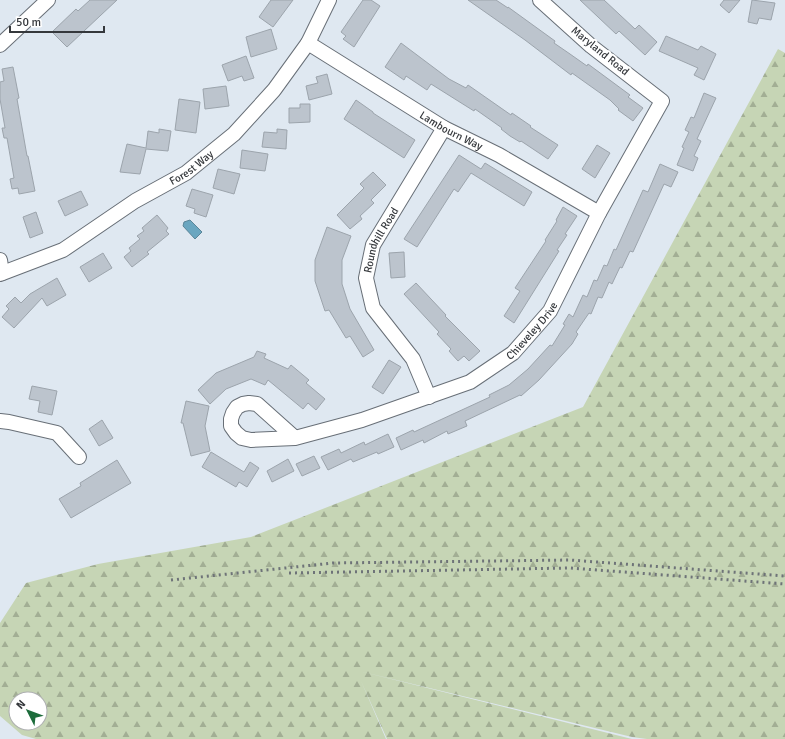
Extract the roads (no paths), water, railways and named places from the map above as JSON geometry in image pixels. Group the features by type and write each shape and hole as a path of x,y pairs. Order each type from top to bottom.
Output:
{"street":[{"path":"0,46 48,0"},
{"name":"Forest Way","path":"1,269 64,250 135,201 186,173 234,134 274,90 308,43 329,0"},
{"name":"Maryland Road","path":"540,0 591,46 662,101"},
{"name":"Lambourn Way","path":"308,43 444,128 499,155 599,212"},
{"name":"Chieveley Drive","path":"295,438 362,420 470,382 513,353 550,311 599,212 662,101"},
{"name":"Roundhill Road","path":"429,397 413,359 374,308 366,278 373,245 444,128"},
{"path":"0,421 57,433 79,457"}],"water":[{"path":"190,220 202,232 195,239 183,226 184,222"}],"railway":[{"path":"171,580 333,563 570,560 785,576"},
{"path":"289,573 570,568 785,584"}]}
